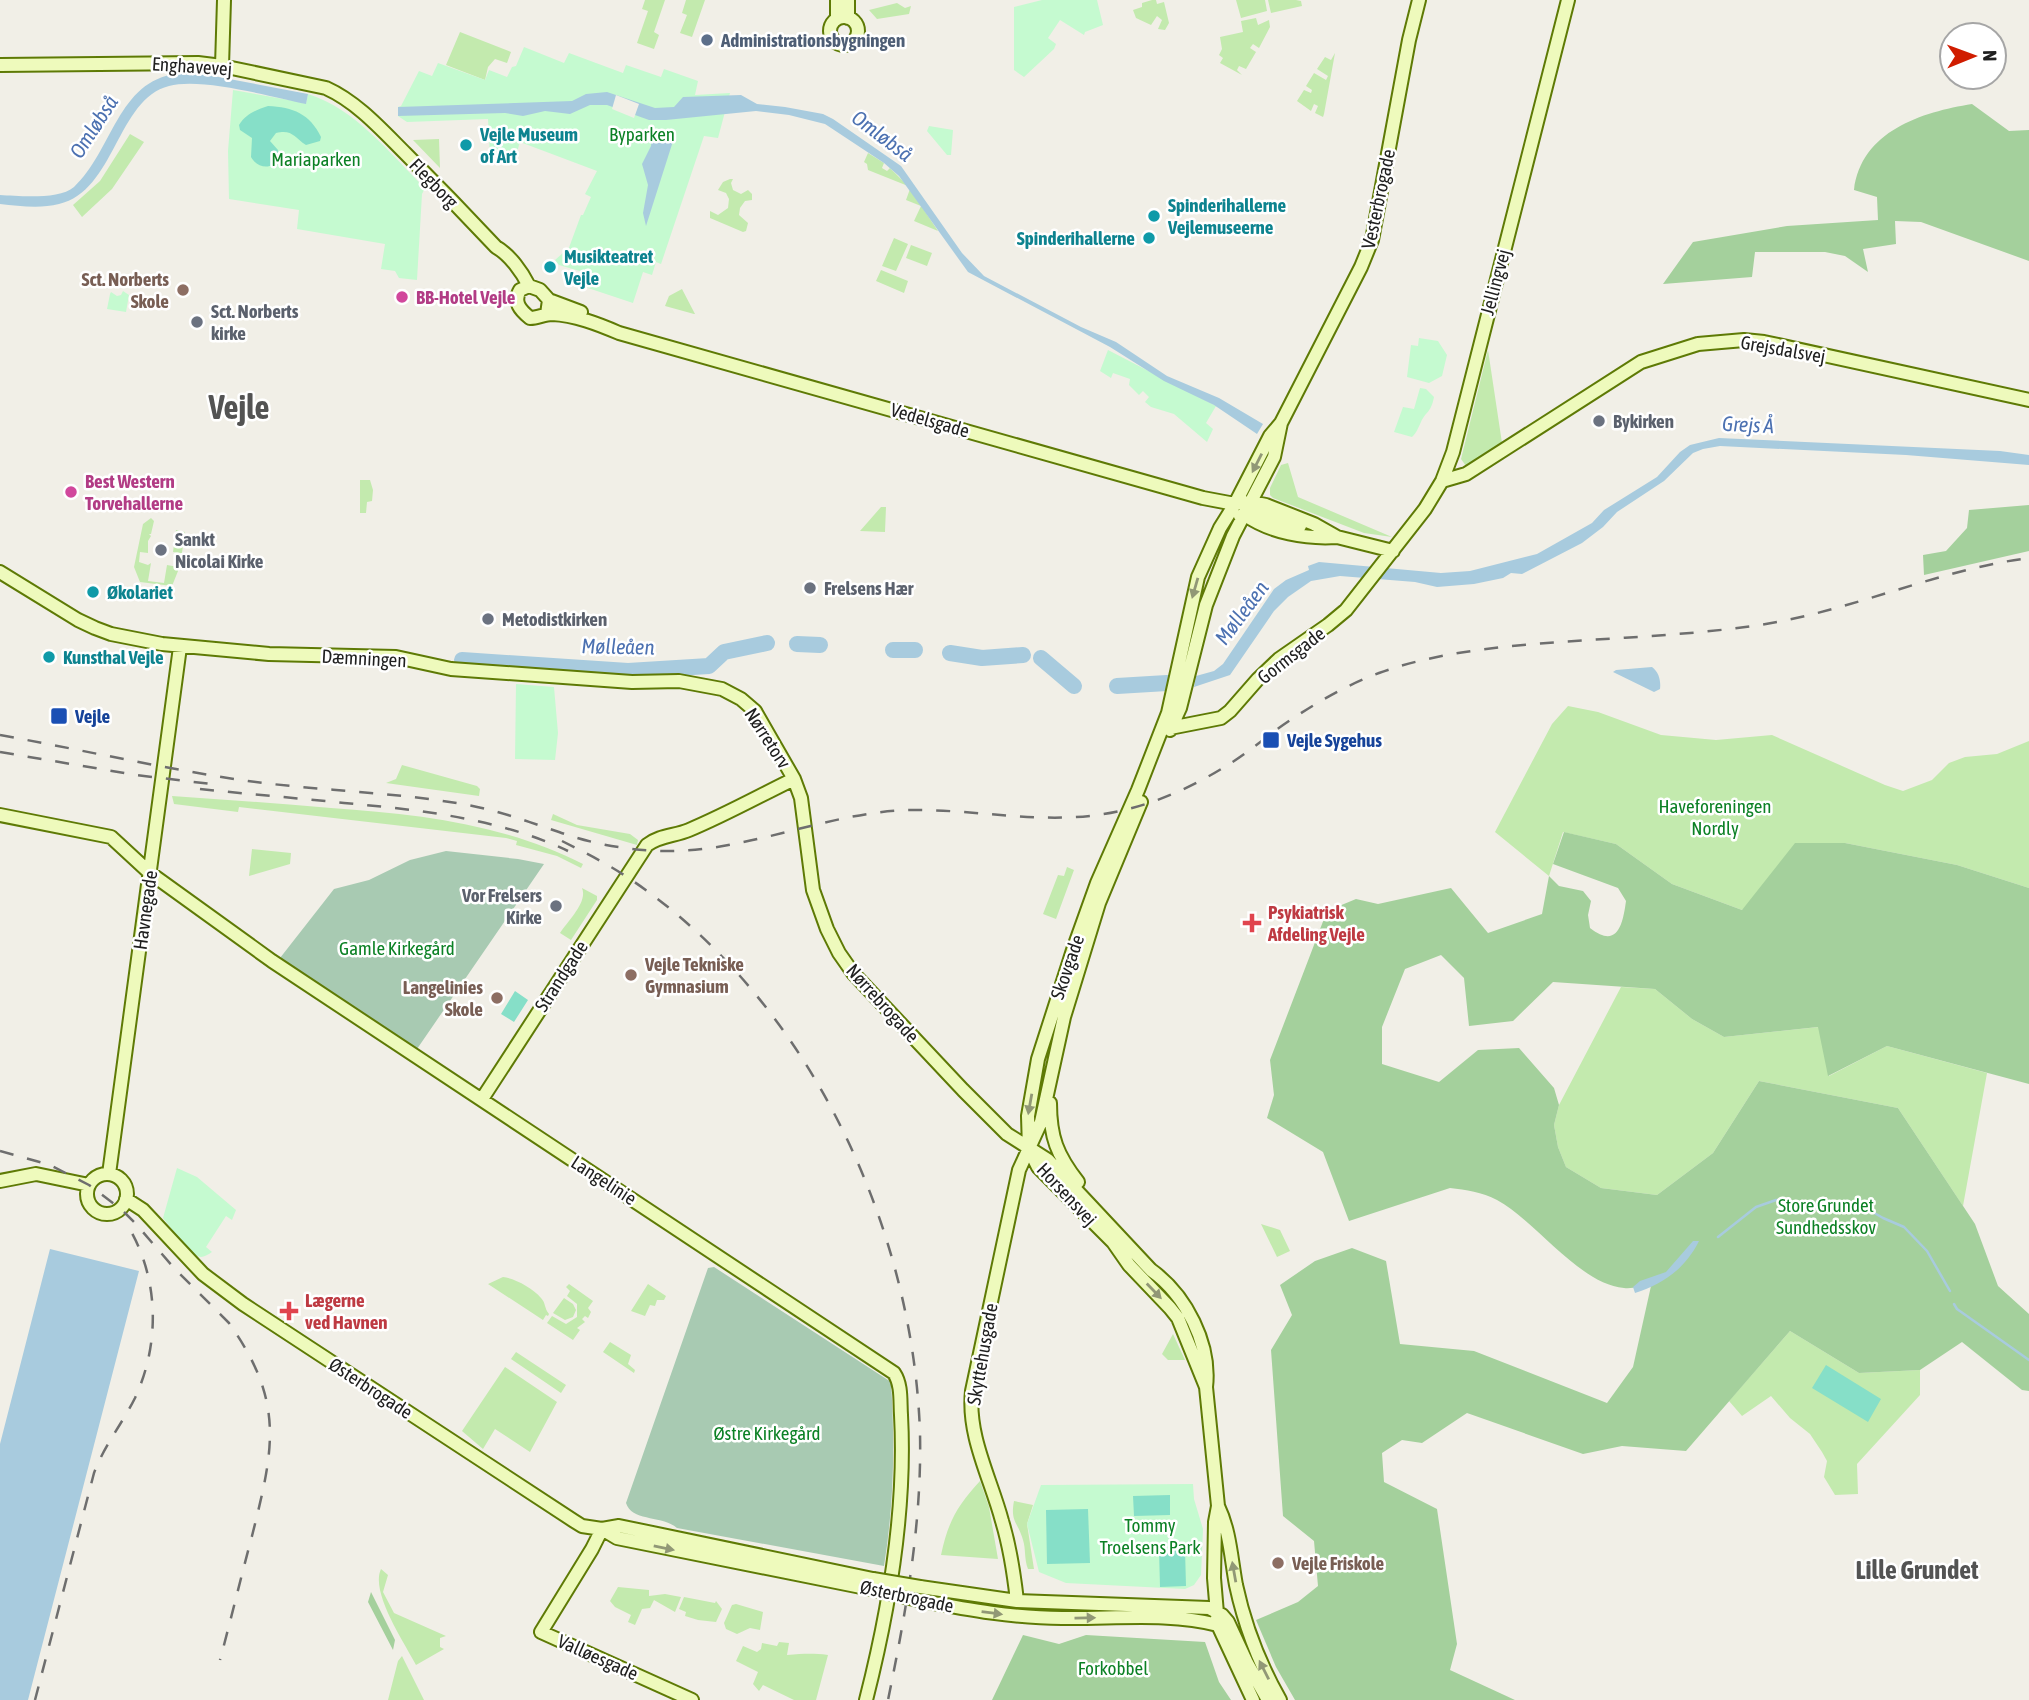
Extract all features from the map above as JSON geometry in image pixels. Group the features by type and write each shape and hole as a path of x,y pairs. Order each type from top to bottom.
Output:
{"main road":[{"path":"222,66 224,0"},
{"path":"837,0 842,18 848,0"},
{"name":"Vesterbrogade","path":"1168,723 1180,708 1205,607 1240,509 1270,436 1362,267 1372,240 1409,40 1419,0"},
{"name":"Jellingvej","path":"1389,556 1425,509 1442,481 1453,452 1568,0"},
{"name":"Enghavevej","path":"0,65 198,63 222,66 326,88 339,94 372,120"},
{"name":"Flegborg","path":"372,120 496,247 504,252 525,277 524,288"},
{"path":"524,288 540,290 549,300 547,314 530,318 521,311 517,297 524,288"},
{"name":"Vedelsgade","path":"549,300 606,319 625,333"},
{"name":"Vedelsgade","path":"547,314 573,318 1240,509 1251,502 1266,505 1314,524 1337,537 1389,556"},
{"name":"Grejsdalsvej","path":"1442,481 1466,474 1641,362 1671,351 1710,342 1764,342 2029,400"},
{"name":"Vesterbrogade","path":"1251,502 1274,457 1280,422"},
{"path":"1240,509 1337,537"},
{"name":"Vesterbrogade","path":"1168,723 1194,590 1213,541 1222,526 1240,509"},
{"name":"Gormsgade","path":"1168,723 1221,718 1279,659 1346,610 1389,556"},
{"name":"Dæmningen","path":"0,572 78,620 102,631 180,646 267,654 396,657 452,669 632,682 679,681 713,686 741,699"},
{"name":"Havnegade","path":"108,1174 180,646"},
{"name":"Nørretorv","path":"741,699 755,711 793,779"},
{"name":"Skovgade","path":"1029,1149 1041,1122 1063,1017 1099,904 1137,813 1168,723"},
{"name":"Skovgade","path":"1029,1149 1029,1112 1038,1059 1052,1011 1097,883 1168,723"},
{"name":"Strandgade","path":"482,1099 652,841 679,834 717,818 793,779"},
{"name":"Nørrebrogade","path":"793,779 801,798 813,890 839,953 869,990 963,1090 1007,1134 1029,1149"},
{"name":"Langelinie","path":"0,815 111,837 150,873 272,961 894,1373 899,1382 900,1395 902,1468 899,1515 877,1657 866,1700"},
{"name":"Skovgade","path":"1052,1071 1050,1131 1064,1162 1162,1277"},
{"name":"Horsensvej","path":"1029,1149 1048,1160 1151,1270 1162,1277 1188,1312 1208,1368 1206,1387 1218,1506 1214,1537 1217,1625 1253,1700"},
{"name":"Horsensvej","path":"1029,1149 1038,1167 1113,1242 1129,1265 1178,1318 1206,1387"},
{"name":"Skyttehusgade","path":"1017,1601 1015,1576 1002,1520 976,1440 971,1400 1017,1176 1029,1149"},
{"path":"0,1181 36,1174 89,1185"},
{"path":"108,1174 123,1182 126,1199 117,1212 110,1214 98,1212 89,1203 87,1191 97,1176 108,1174"},
{"name":"Østerbrogade","path":"126,1199 143,1210 202,1275 319,1355 582,1525 602,1529 619,1526 1017,1616 1132,1617 1217,1625"},
{"name":"Horsensvej","path":"1218,1506 1225,1520 1250,1638 1260,1665 1280,1700"},
{"name":"Valløesgade","path":"602,1529 541,1632 692,1700"},
{"name":"Østerbrogade","path":"919,1593 1017,1601 1203,1607 1216,1611"},
{"path":"1216,1611 1228,1622 1268,1700"}],"green space":[{"path":"645,0 665,0 654,32 659,35 654,49 637,43 648,11 642,9"},
{"path":"686,0 705,0 692,37 680,33 687,15 682,13"},
{"path":"1042,0 1097,0 1103,25 1085,32 1084,35 1060,20 1048,38 1056,44 1054,49 1024,77 1014,70 1014,7"},
{"path":"1156,0 1157,4 1164,2 1169,23 1165,30 1158,29 1162,20 1157,16 1151,25 1136,18 1133,10"},
{"path":"1236,0 1265,0 1267,11 1241,18"},
{"path":"1268,0 1296,0 1301,1 1302,6 1271,13"},
{"path":"897,3 905,8 911,6 909,14 877,19 869,10"},
{"path":"1256,18 1258,25 1269,20 1270,27 1259,48 1253,44 1250,48 1256,52 1246,69 1239,66 1237,70 1242,75 1220,63 1223,58 1219,55 1222,49 1220,37 1243,32 1241,21"},
{"path":"460,32 511,52 507,63 495,59 488,67 485,80 446,65"},
{"name":"Byparken","path":"524,47 564,63 569,53 623,73 626,65 661,77 664,69 698,81 695,95 730,93 718,138 704,136 661,264 656,262 652,275 643,272 633,303 579,285 585,282 583,272 559,265 555,260 564,252 567,253 581,215 591,197 585,194 597,171 520,142 513,165 490,157 488,119 407,122 398,116 398,107 419,71 432,76 438,63 485,80 489,70 507,77 512,67 516,66"},
{"path":"1335,53 1323,117 1315,113 1318,106 1314,104 1311,111 1297,101 1304,90 1311,93 1312,90 1306,86 1314,73 1326,80 1328,76 1317,69 1325,57 1331,60"},
{"name":"Mariaparken","path":"233,90 306,103 308,94 325,101 357,121 425,188 422,194 417,280 399,278 395,271 381,269 385,244 297,229 299,210 229,199 228,151"},
{"path":"1972,104 2009,131 2029,130 2029,261 1921,222 1895,221 1896,244 1863,249 1868,272 1845,256 1825,252 1755,252 1752,277 1663,284 1693,242 1787,226 1878,220 1877,197 1854,190 1859,170 1868,153 1881,139 1915,119"},
{"path":"268,106 293,110 306,117 317,129 320,141 306,145 289,133 276,133 270,141 278,150 279,160 268,166 257,164 251,157 252,138 240,130 239,125 252,113"},
{"path":"929,126 953,130 951,155 947,155 927,131"},
{"path":"130,134 144,142 112,189 82,217 73,205 100,181"},
{"path":"439,139 440,168 413,140"},
{"path":"868,153 884,163 882,168 887,171 890,168 908,186 868,170 864,162"},
{"path":"733,179 733,190 741,194 748,190 752,194 752,200 745,201 740,208 739,215 748,223 746,231 743,232 710,218 710,211 718,215 728,208 729,199 726,193 718,190 723,182"},
{"path":"910,189 938,231 914,221 921,206 906,200"},
{"path":"894,238 908,244 896,271 882,266"},
{"path":"911,245 932,253 927,266 906,258"},
{"path":"881,270 908,281 904,293 876,281"},
{"path":"682,289 695,314 665,306 669,296"},
{"path":"123,291 129,295 126,312 107,309 111,292 117,296"},
{"path":"1419,338 1438,341 1447,355 1442,376 1429,383 1407,377 1411,345 1418,346"},
{"path":"1108,350 1216,406 1206,423 1213,429 1207,442 1174,414 1151,407 1145,402 1149,397 1143,391 1139,395 1129,385 1130,379 1113,373 1111,378 1100,371"},
{"path":"1488,350 1502,443 1466,466 1461,459"},
{"path":"1420,388 1426,389 1434,397 1430,409 1412,437 1394,432 1403,407 1414,409"},
{"path":"1288,463 1298,497 1392,537 1364,533 1273,498 1270,488 1281,465"},
{"path":"360,480 370,480 373,490 372,501 367,502 366,513 360,513"},
{"path":"2029,505 2029,551 1924,575 1923,555 1946,551 1967,528 1969,510"},
{"path":"881,507 886,507 885,532 860,531"},
{"path":"151,518 154,521 149,534 151,536 148,553 140,552 139,562 148,565 151,563 148,581 164,583 167,565 178,567 180,553 173,552 176,530 185,532 180,566 172,586 140,582 134,567 143,524"},
{"path":"516,684 554,687 558,733 555,760 515,759"},
{"name":"Haveforeningen Nordly","path":"1568,706 1598,712 1661,735 1716,740 1772,735 1903,791 1932,780 1949,763 1965,757 1997,754 2029,741 2029,888 1957,865 1845,843 1742,910 1672,884 1616,844 1563,832 1549,876 1495,832 1552,724"},
{"path":"402,765 477,786 480,789 479,796 386,783 396,779"},
{"path":"172,796 364,810 460,823 523,839 583,864 581,868 557,856 516,845 517,841 506,838 239,807 238,812 174,804"},
{"path":"553,814 577,825 630,834 638,840 637,845 551,820"},
{"name":"Store Grundet Sundhedsskov","path":"1564,832 1616,844 1672,884 1742,910 1795,843 1845,843 1957,865 2029,888 2029,1084 1887,1046 1828,1076 1818,1027 1724,1037 1692,1019 1655,989 1553,982 1513,1021 1469,1026 1464,978 1441,955 1405,969 1382,1027 1382,1064 1439,1082 1478,1050 1519,1048 1554,1088 1559,1105 1554,1125 1558,1147 1566,1167 1601,1188 1657,1195 1713,1153 1759,1081 1898,1108 1975,1224 1998,1286 2029,1314 2029,1391 2022,1390 1962,1342 1920,1370 1859,1373 1790,1331 1686,1451 1622,1446 1583,1454 1467,1413 1422,1443 1402,1440 1382,1453 1384,1482 1437,1509 1457,1644 1450,1670 1515,1700 1295,1700 1276,1667 1256,1620 1298,1602 1318,1586 1314,1541 1283,1516 1271,1350 1292,1315 1280,1285 1315,1261 1352,1248 1386,1261 1400,1344 1474,1351 1607,1403 1633,1367 1651,1286 1624,1288 1591,1276 1512,1210 1491,1197 1474,1192 1450,1188 1349,1221 1323,1152 1267,1118 1274,1095 1270,1060 1327,911 1356,899 1378,904 1451,888 1488,933 1542,914 1549,876 1559,886 1583,891 1591,901 1588,915 1590,928 1599,934 1613,935 1621,925 1626,901 1618,888 1553,864"},
{"path":"252,849 291,853 290,864 249,876"},
{"name":"Gamle Kirkegård","path":"446,851 544,864 417,1049 280,958 334,889 369,880 410,860"},
{"path":"1067,867 1074,870 1056,919 1043,914 1058,875 1064,876"},
{"path":"582,888 597,896 597,900 571,940 560,933 580,905"},
{"path":"1621,987 1655,989 1692,1019 1724,1037 1819,1027 1829,1076 1887,1046 1987,1073 1963,1206 1898,1108 1759,1081 1713,1153 1657,1195 1601,1188 1566,1167 1558,1147 1554,1125 1559,1105"},
{"path":"515,991 528,1000 514,1022 501,1014"},
{"path":"177,1168 197,1177 236,1210 232,1220 226,1216 206,1247 212,1252 201,1257 192,1252 163,1218"},
{"path":"1261,1224 1280,1230 1290,1251 1277,1257"},
{"name":"Østre Kirkegård","path":"714,1267 891,1382 893,1474 884,1566 677,1528 629,1509 626,1503 708,1268"},
{"path":"503,1277 523,1284 538,1294 544,1302 548,1316 543,1320 488,1284"},
{"path":"569,1284 593,1301 588,1308 591,1312 588,1318 585,1316 582,1319 585,1322 577,1328 580,1330 573,1340 547,1323 552,1316 566,1324 577,1317 577,1304 567,1296 570,1291 566,1287"},
{"path":"648,1284 666,1296 664,1300 657,1300 655,1306 650,1305 645,1316 631,1311"},
{"path":"564,1298 573,1304 576,1310 573,1317 565,1320 553,1313"},
{"path":"1790,1331 1859,1373 1920,1370 1920,1395 1857,1464 1858,1494 1835,1495 1824,1477 1827,1461 1822,1452 1810,1434 1790,1418 1771,1396 1742,1416 1729,1401"},
{"path":"1173,1334 1185,1360 1168,1360 1162,1354"},
{"path":"610,1342 631,1355 628,1364 635,1370 634,1373 603,1352"},
{"path":"516,1352 566,1385 561,1393 511,1359"},
{"path":"1826,1365 1881,1399 1868,1422 1812,1388"},
{"path":"505,1367 557,1402 530,1452 495,1429 483,1449 462,1431"},
{"path":"980,1481 989,1507 998,1559 941,1555 954,1515"},
{"name":"Tommy Troelsens Park","path":"1193,1484 1194,1499 1203,1529 1201,1575 1194,1585 1185,1589 1066,1583 1039,1572 1027,1524 1041,1485"},
{"path":"1170,1495 1170,1515 1134,1516 1133,1496"},
{"path":"1014,1501 1033,1505 1027,1524 1034,1569 1028,1569 1023,1540 1014,1518"},
{"path":"1088,1509 1090,1563 1047,1564 1046,1510"},
{"path":"1159,1549 1185,1549 1186,1586 1160,1587"},
{"path":"381,1569 388,1575 383,1592 394,1613 446,1636 440,1638 440,1647 444,1649 416,1665 384,1603 379,1579"},
{"path":"618,1587 649,1590 649,1596 665,1594 681,1597 675,1612 654,1600 650,1608 642,1609 635,1625 628,1622 631,1615 615,1607 610,1601"},
{"path":"371,1592 395,1640 393,1650 368,1602"},
{"path":"684,1597 715,1603 716,1601 722,1609 716,1622 685,1616 686,1612 679,1609"},
{"path":"732,1605 763,1612 760,1630 750,1628 737,1634 726,1629 724,1623"},
{"name":"Forkobbel","path":"1023,1635 1059,1644 1086,1635 1205,1642 1219,1682 1231,1700 992,1700"},
{"path":"779,1642 789,1643 787,1655 828,1655 816,1700 794,1700 763,1685 759,1691 753,1684 758,1672 736,1661 743,1646 757,1652 762,1643 777,1646"},
{"path":"402,1656 424,1700 388,1700 398,1661"}],"water":[{"path":"177,74 208,75 308,94 306,104 217,86 169,86 152,94 138,108 105,164 78,196 59,204 44,206 0,204 0,195 49,196 74,187 87,172 129,103 141,89 157,79"},
{"path":"607,92 655,108 674,107 683,97 741,95 757,104 823,114 833,119 901,166 962,253 984,276 1081,327 1116,342 1167,376 1219,398 1263,424 1257,434 1214,405 1164,381 1110,347 968,272 899,176 825,124 789,115 756,111 649,120 607,105 590,105 570,114 545,111 523,116 505,113 398,116 398,107 572,101 586,94"},
{"path":"652,137 674,138 646,226 643,213 648,185 642,164 651,146"},
{"path":"1719,438 2000,451 2029,455 2029,465 1906,455 1720,446 1703,449 1693,453 1664,481 1617,512 1582,543 1522,574 1511,573 1503,578 1474,584 1437,587 1415,582 1340,576 1311,581 1274,611 1230,675 1194,687 1196,676 1214,671 1223,664 1274,589 1286,580 1309,570 1308,566 1319,562 1441,573 1470,571 1537,554 1592,523 1604,510 1657,477 1690,445"},
{"path":"1652,667 1658,674 1660,683 1660,689 1654,692 1613,672 1616,670"},
{"path":"1693,1241 1699,1241 1680,1267 1664,1280 1635,1293 1633,1287 1640,1281 1666,1272"},
{"path":"50,1249 139,1271 28,1700 0,1700 0,1444"}],"pier":[{"path":"616,95 639,104 634,118 612,109"}],"waterway":[{"name":"Mølleåen","path":"462,660 628,671 709,666 724,652 767,643"},
{"name":"Mølleåen","path":"797,644 820,645"},
{"name":"Mølleåen","path":"893,650 915,650"},
{"name":"Mølleåen","path":"950,653 982,658 1023,655"},
{"name":"Mølleåen","path":"1041,658 1074,686"},
{"name":"Mølleåen","path":"1117,686 1167,683"},
{"path":"1718,1237 1756,1207 1776,1200 1864,1207 1904,1227 1927,1251 1950,1291"},
{"path":"1954,1304 1957,1309 2029,1360"}],"railway":[{"path":"0,735 248,781 468,805 584,840 610,846 662,851 725,846 879,812 936,810 1041,817 1094,816 1134,808 1188,787 1235,760 1315,704 1357,682 1417,662 1513,646 1671,635 1753,626 1823,612 1960,572 2029,558"},
{"path":"0,752 136,775 211,784"},
{"path":"200,789 458,817 514,831 568,851"},
{"path":"562,841 627,877 690,926 747,984 796,1049 838,1120 871,1195 896,1274 913,1353 920,1433 916,1534 888,1700"},
{"path":"0,1151 50,1165 89,1185 121,1209 174,1268 229,1323 247,1351 259,1377 267,1402 270,1426 266,1477 220,1660"},
{"path":"35,1700 94,1473 135,1398 149,1354 153,1309 150,1286 145,1264 126,1223"}],"place":[{"name":"Administrationsbygningen","path":"707,40"},
{"name":"Vejle Museum of Art","path":"466,145"},
{"name":"Spinderihallerne Vejlemuseerne","path":"1154,216"},
{"name":"Spinderihallerne","path":"1149,238"},
{"name":"Musikteatret Vejle","path":"550,267"},
{"name":"Sct. Norberts Skole","path":"183,290"},
{"name":"BB-Hotel Vejle","path":"402,297"},
{"name":"Sct. Norberts kirke","path":"197,322"},
{"name":"Bykirken","path":"1599,421"},
{"name":"Best Western Torvehallerne","path":"71,492"},
{"name":"Sankt Nicolai Kirke","path":"161,550"},
{"name":"Frelsens Hær","path":"810,588"},
{"name":"Økolariet","path":"93,592"},
{"name":"Metodistkirken","path":"488,619"},
{"name":"Kunsthal Vejle","path":"49,657"},
{"name":"Vejle","path":"59,716"},
{"name":"Vejle Sygehus","path":"1271,740"},
{"name":"Vor Frelsers Kirke","path":"556,906"},
{"name":"Psykiatrisk Afdeling Vejle","path":"1252,923"},
{"name":"Vejle Tekniske Gymnasium","path":"631,975"},
{"name":"Langelinies Skole","path":"497,998"},
{"name":"Lægerne ved Havnen","path":"289,1311"},
{"name":"Vejle Friskole","path":"1278,1563"}],"district":[{"name":"Vejle","path":"239,407"},
{"name":"Lille Grundet","path":"1917,1570"}],"water label":[{"name":"Omløbså","path":"94,127"},
{"name":"Omløbså","path":"882,136"},
{"name":"Grejs Å","path":"1748,425"}]}
